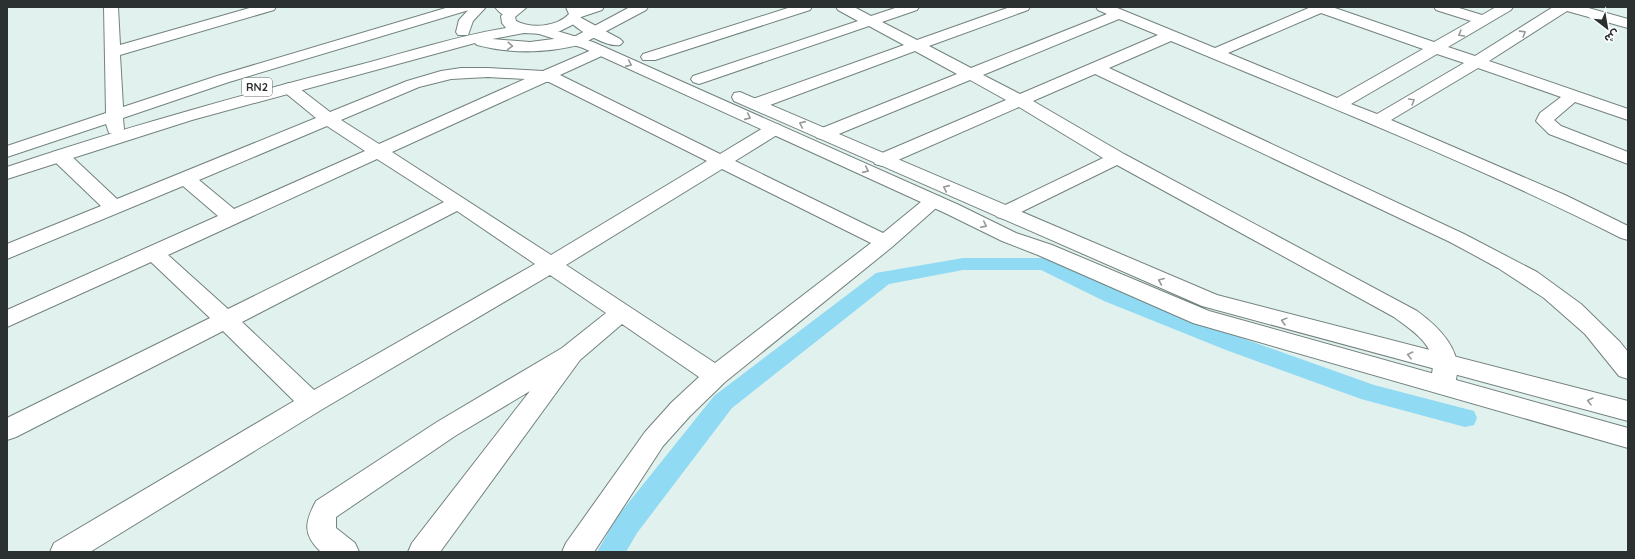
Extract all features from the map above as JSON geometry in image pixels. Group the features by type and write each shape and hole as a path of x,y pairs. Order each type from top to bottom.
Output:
{"main road":[{"path":"111,7 115,122"},
{"path":"213,7 221,22"},
{"path":"113,52 269,7"},
{"path":"7,152 115,122 244,73 464,7"},
{"path":"479,7 466,20 468,36 496,45 516,47 537,46 585,36 641,7"},
{"name":"RN2","path":"7,161 115,122 468,36 564,24 575,13 597,7"},
{"path":"649,57 805,7"},
{"path":"843,7 1019,100 1117,158 1402,312 1426,330 1441,346 1444,375"},
{"path":"699,79 912,7"},
{"path":"756,104 1023,7"},
{"path":"1103,7 1339,104 1558,198 1628,234"},
{"path":"1441,7 1483,20"},
{"path":"1339,104 1437,49 1506,7"},
{"path":"1378,121 1563,7"},
{"path":"1570,7 1628,24"},
{"path":"1216,54 1319,8 1628,115"},
{"name":"RN2","path":"7,172 468,36 493,23 510,11"},
{"name":"RN2","path":"510,11 507,20 512,26 533,29"},
{"path":"575,13 585,36 601,51 934,201 1009,237 1045,250 1201,317 1444,375 1628,411"},
{"path":"823,134 1120,14"},
{"path":"533,29 585,36 649,57 1004,214 1210,301 1444,375 1628,438"},
{"path":"882,160 1171,35"},
{"path":"7,318 601,51"},
{"path":"1094,67 1470,243 1506,262 1552,293 1573,310 1610,347 1628,370"},
{"path":"7,252 413,84 451,74 470,73 547,76 885,242"},
{"path":"289,88 328,119 458,203 716,376"},
{"path":"1573,96 1546,117 1545,121 1547,125 1555,130 1628,158"},
{"path":"65,552 91,542 312,403 550,265 774,129"},
{"path":"60,156 114,207"},
{"path":"1004,214 1117,158"},
{"path":"185,178 231,216"},
{"path":"1558,198 1628,220"},
{"path":"577,552 654,439 681,409 716,376 885,242 934,201"},
{"path":"7,430 458,203"},
{"path":"153,252 312,403"},
{"path":"344,552 324,537 320,528 321,518 326,510 446,429 571,354 621,313"},
{"path":"422,552 571,354"}],"waterway":[{"path":"611,552 627,525 723,402 883,278 963,264 1044,264 1112,296 1234,344 1370,393 1465,418"}]}
